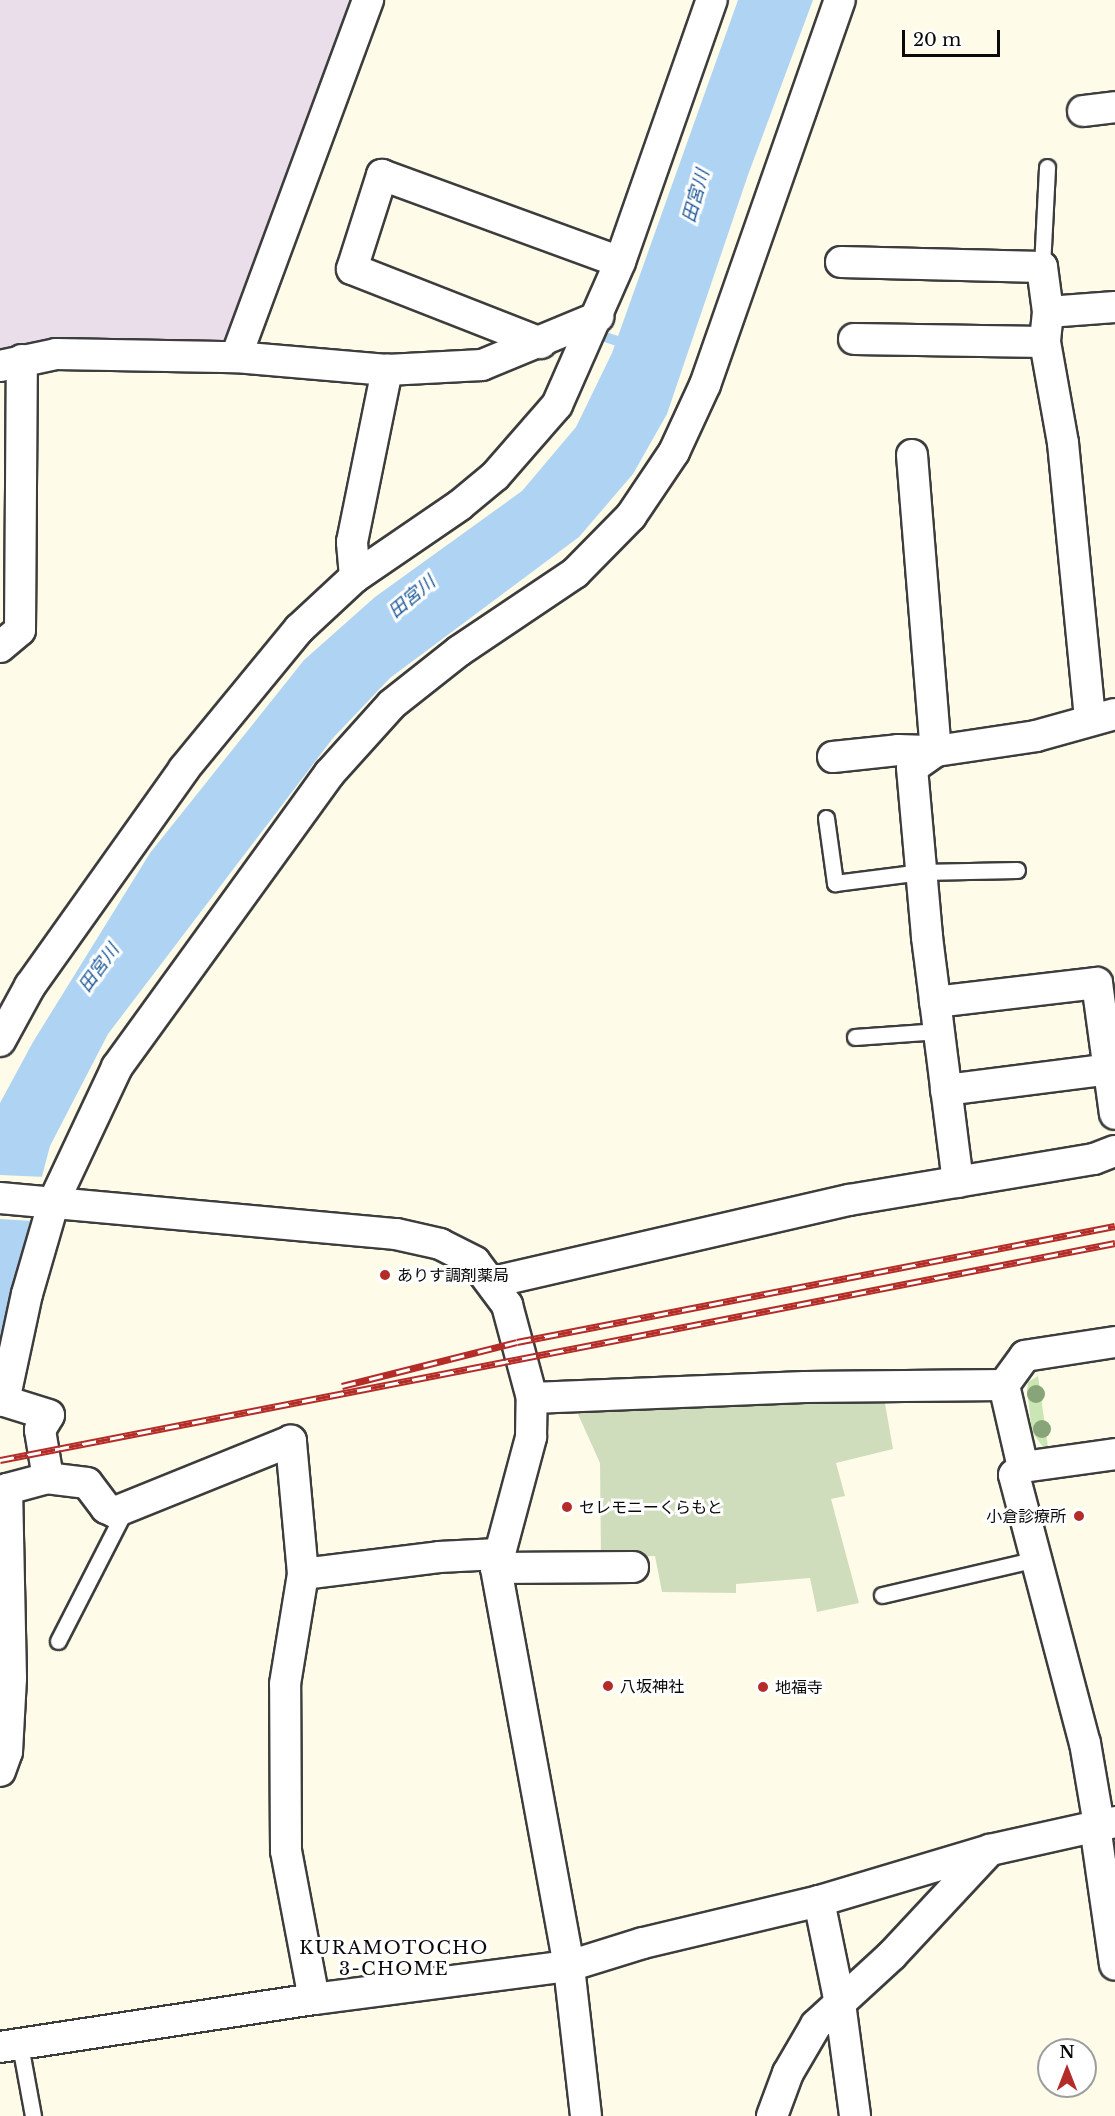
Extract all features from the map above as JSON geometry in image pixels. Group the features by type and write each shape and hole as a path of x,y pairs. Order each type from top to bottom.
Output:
{"street":[{"path":"236,357 368,0"},
{"path":"0,1041 30,986 184,769 299,629 355,577 460,505 519,454 557,405 598,317 620,262 712,0"},
{"path":"48,1478 40,1430 49,1415 4,1401 50,1201 117,1067 329,774 392,704 459,651 575,573 631,516 674,452 705,385 840,0"},
{"path":"1083,111 1115,107"},
{"path":"541,343 352,269 382,175 620,262"},
{"path":"833,757 898,750 936,751 1036,736 1103,717 1063,443 1045,342 1048,312 1042,267 841,262"},
{"path":"1048,312 1115,307"},
{"path":"0,647 20,630 11,363 56,354 236,357 387,370 482,365 541,343 598,317"},
{"path":"854,339 1045,342"},
{"path":"355,577 352,542 387,370"},
{"path":"912,455 936,751"},
{"path":"936,751 912,768 921,872 958,1182"},
{"path":"936,1002 1097,983 1115,1114"},
{"path":"946,1090 1109,1070"},
{"path":"493,1282 849,1200 1094,1159 1115,1152"},
{"path":"0,1198 396,1234 440,1244 475,1262 493,1282 507,1305 532,1398 531,1437 497,1561 569,1966 586,2116"},
{"path":"1023,1467 1004,1385 1025,1356 1115,1342"},
{"path":"532,1398 805,1387 1004,1385"},
{"path":"0,1771 7,1752 11,1678 7,1489 48,1478 80,1479 106,1508 115,1512 125,1510 291,1441 303,1574 285,1684 286,1851 314,1999"},
{"path":"1115,1454 1023,1467 1014,1475 1103,1824 1115,1965"},
{"path":"303,1574 439,1557 633,1567"},
{"path":"10,2046 314,1999 569,1966 643,1943 819,1901 990,1850 1103,1824"},
{"path":"772,2116 788,2073 816,2025 956,1890 990,1850"},
{"path":"819,1901 840,2003 855,2116"}],"lane":[{"path":"1042,267 1047,167"},
{"path":"826,818 835,883 921,872 1017,870"},
{"path":"855,1037 939,1031"},
{"path":"58,1641 125,1510"},
{"path":"882,1595 1037,1559"},
{"path":"10,2046 33,2116"}],"shaded area":[{"path":"0,0 355,0 226,344 0,352"}],"green space":[{"path":"1038,1376 1048,1447 1043,1447 1032,1432 1027,1390 1028,1382"},
{"path":"884,1398 893,1449 836,1463 845,1496 831,1499 859,1603 817,1612 810,1578 736,1584 736,1593 662,1592 655,1556 601,1558 600,1463 577,1412"}],"water":[{"name":"田宮川","path":"738,0 813,0 748,175 667,414 633,474 579,537 390,678 333,738 108,1034 50,1146 0,1336 0,1103 33,1042 150,853 304,660 375,597 522,491 576,427 612,353"}],"pier":[{"path":"0,1175 45,1177 33,1221 0,1219"}],"waterway":[{"path":"602,336 630,345"}],"railway":[{"path":"342,1386 517,1342 1115,1226"},
{"path":"0,1460 1115,1243"}],"place":[{"name":"ありす調剤薬局","path":"385,1275"},
{"name":"セレモニーくらもと","path":"567,1507"},
{"name":"小倉診療所","path":"1079,1516"},
{"name":"八坂神社","path":"608,1686"},
{"name":"地福寺","path":"763,1687"}],"district":[{"name":"KURAMOTOCHO 3-CHOME","path":"394,1959"}]}
